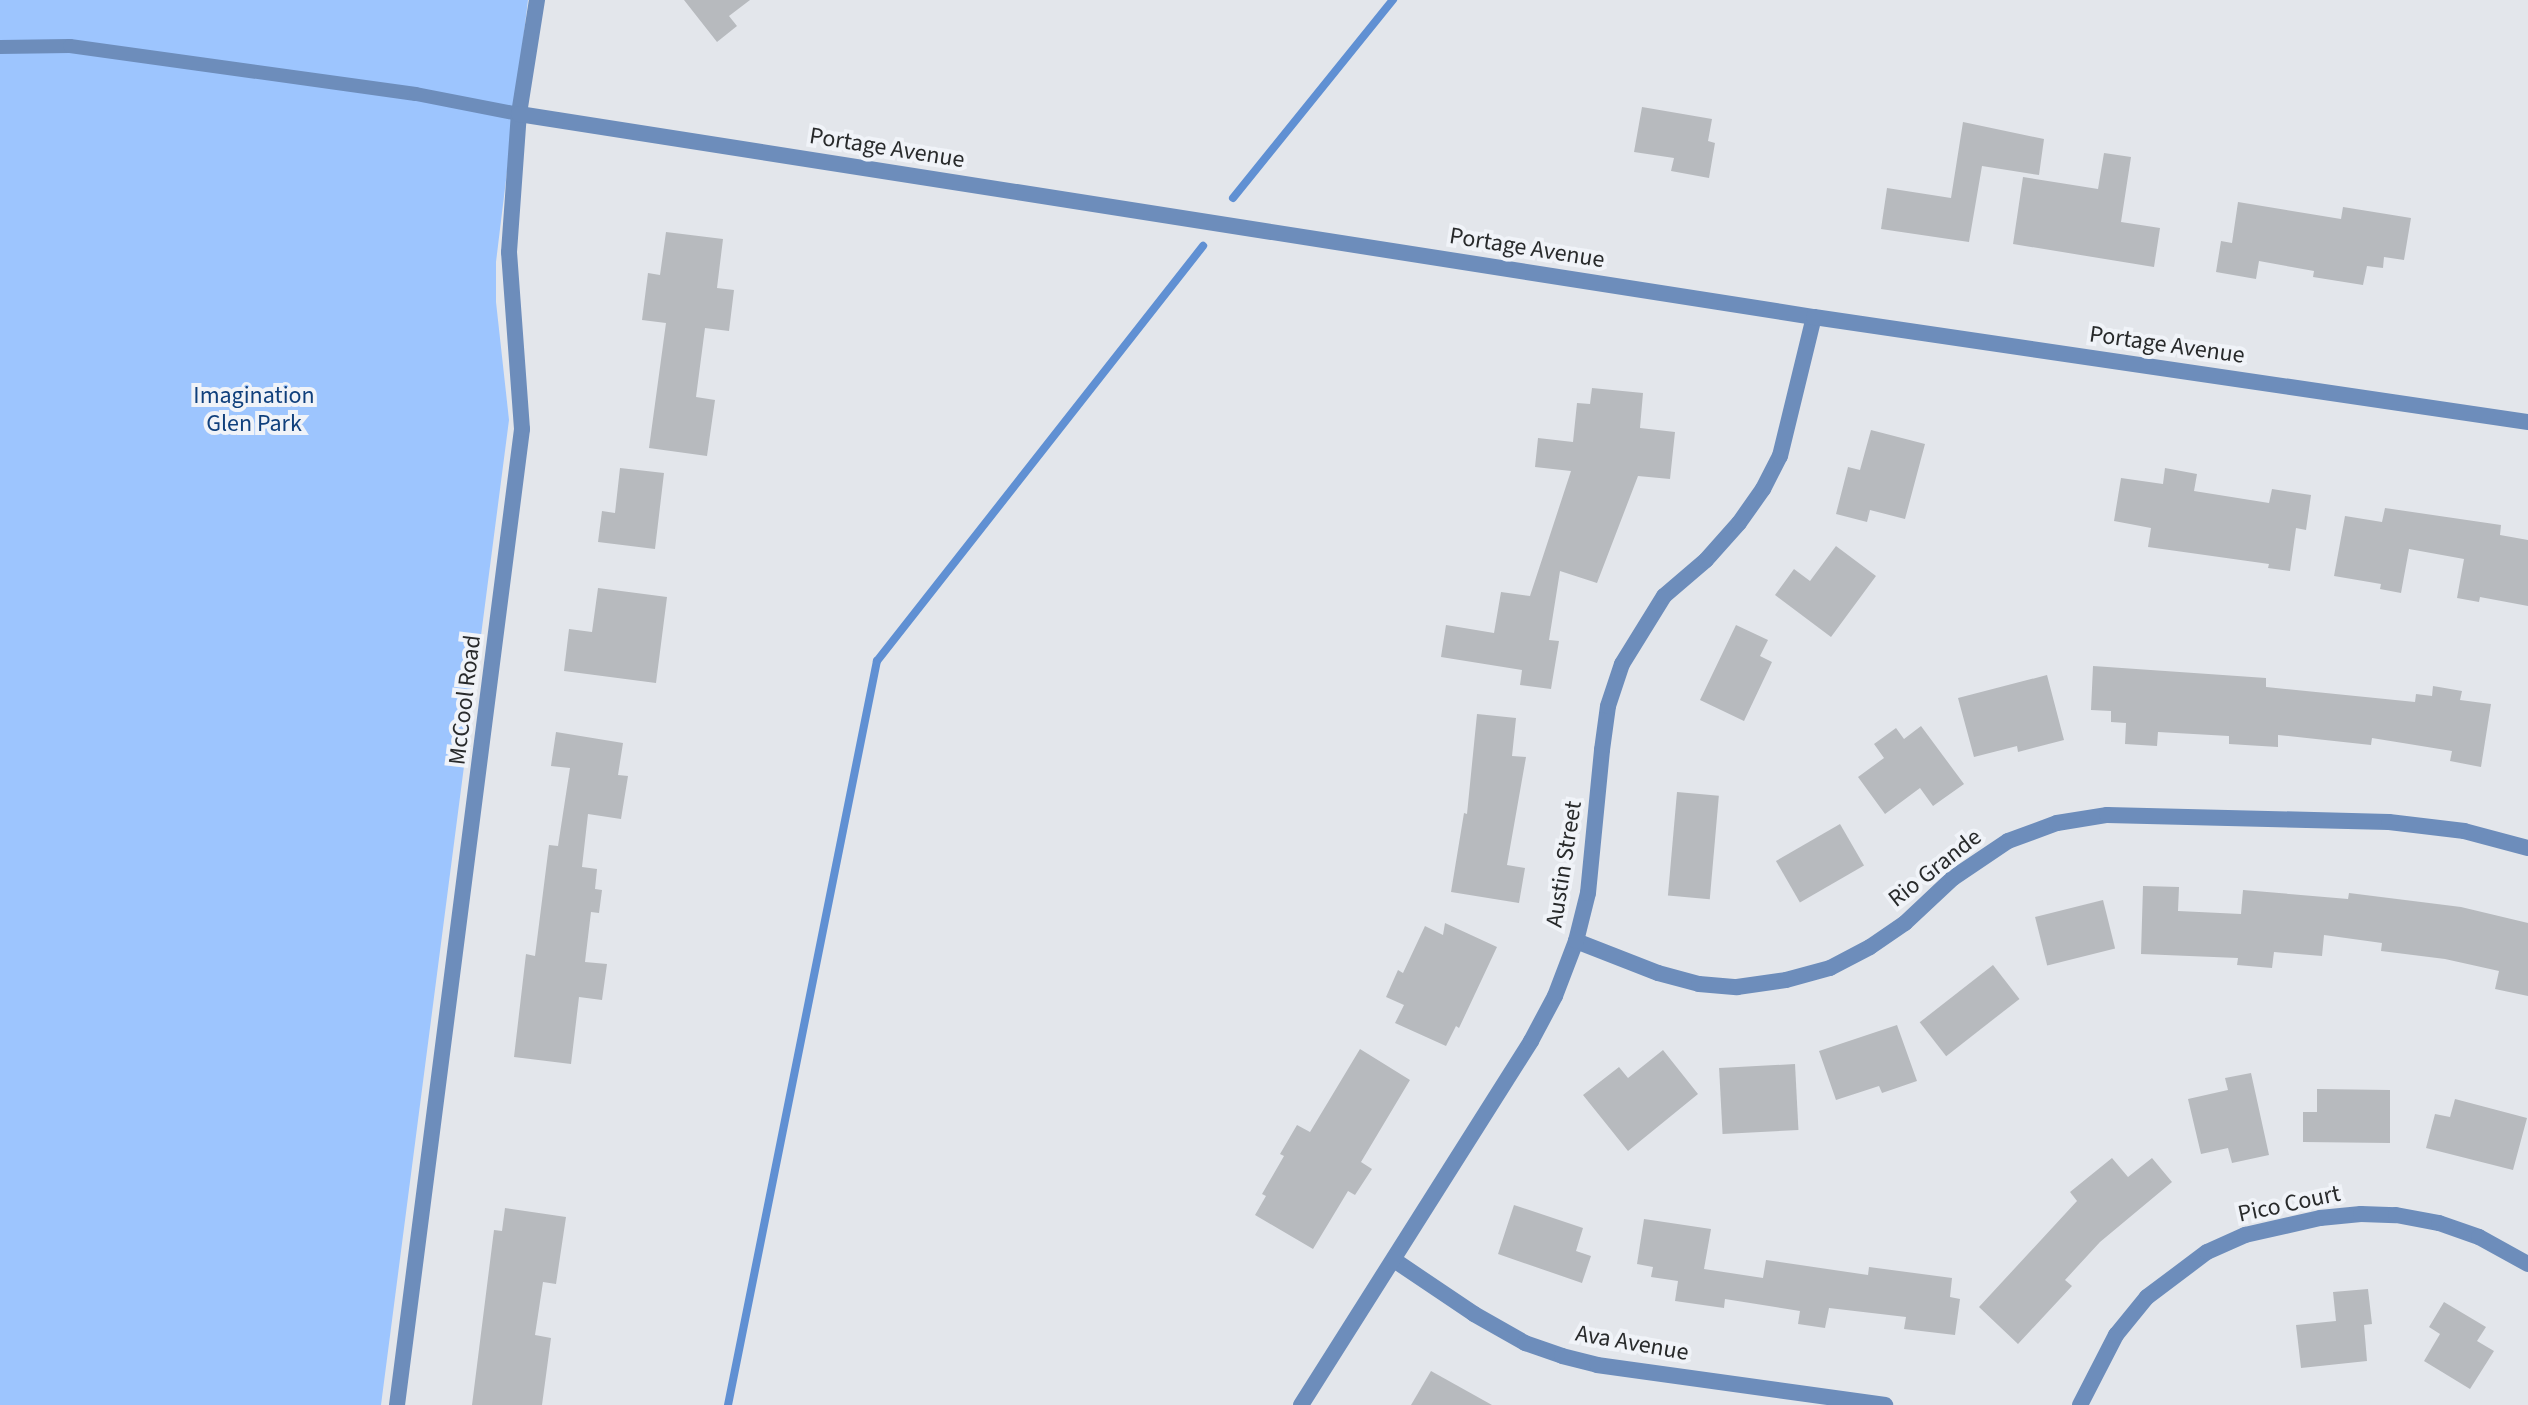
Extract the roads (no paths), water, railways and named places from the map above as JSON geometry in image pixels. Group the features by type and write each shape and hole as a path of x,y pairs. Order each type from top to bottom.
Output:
{"street":[{"name":"McCool Road","path":"397,1405 522,429 509,252 519,114 537,0"},
{"name":"Portage Avenue","path":"519,114 1814,317 2528,422"},
{"name":"Austin Street","path":"1301,1405 1531,1041 1555,996 1576,941 1592,863 1608,706 1622,664 1664,596 1731,533 1763,489 1780,456 1814,317"},
{"name":"Rio Grande","path":"1576,941 1658,973 1699,984 1737,987 1786,980 1830,968 1870,947 1905,923 1953,878 2008,841 2057,823 2107,815 2389,822 2464,831 2528,848"},
{"name":"Pico Court","path":"2080,1405 2116,1335 2147,1297 2207,1252 2245,1235 2320,1218 2396,1215 2439,1223 2479,1237 2528,1264"},
{"name":"Ava Avenue","path":"1394,1260 1474,1314 1525,1343 1562,1356 1597,1365 1885,1405"}],"lane":[{"path":"0,47 70,46 416,94 519,114"}],"waterway":[{"path":"1233,198 1393,0"},
{"path":"728,1405 877,661 1203,246"}],"park label":[{"name":"Imagination Glen Park","path":"254,410"}]}
